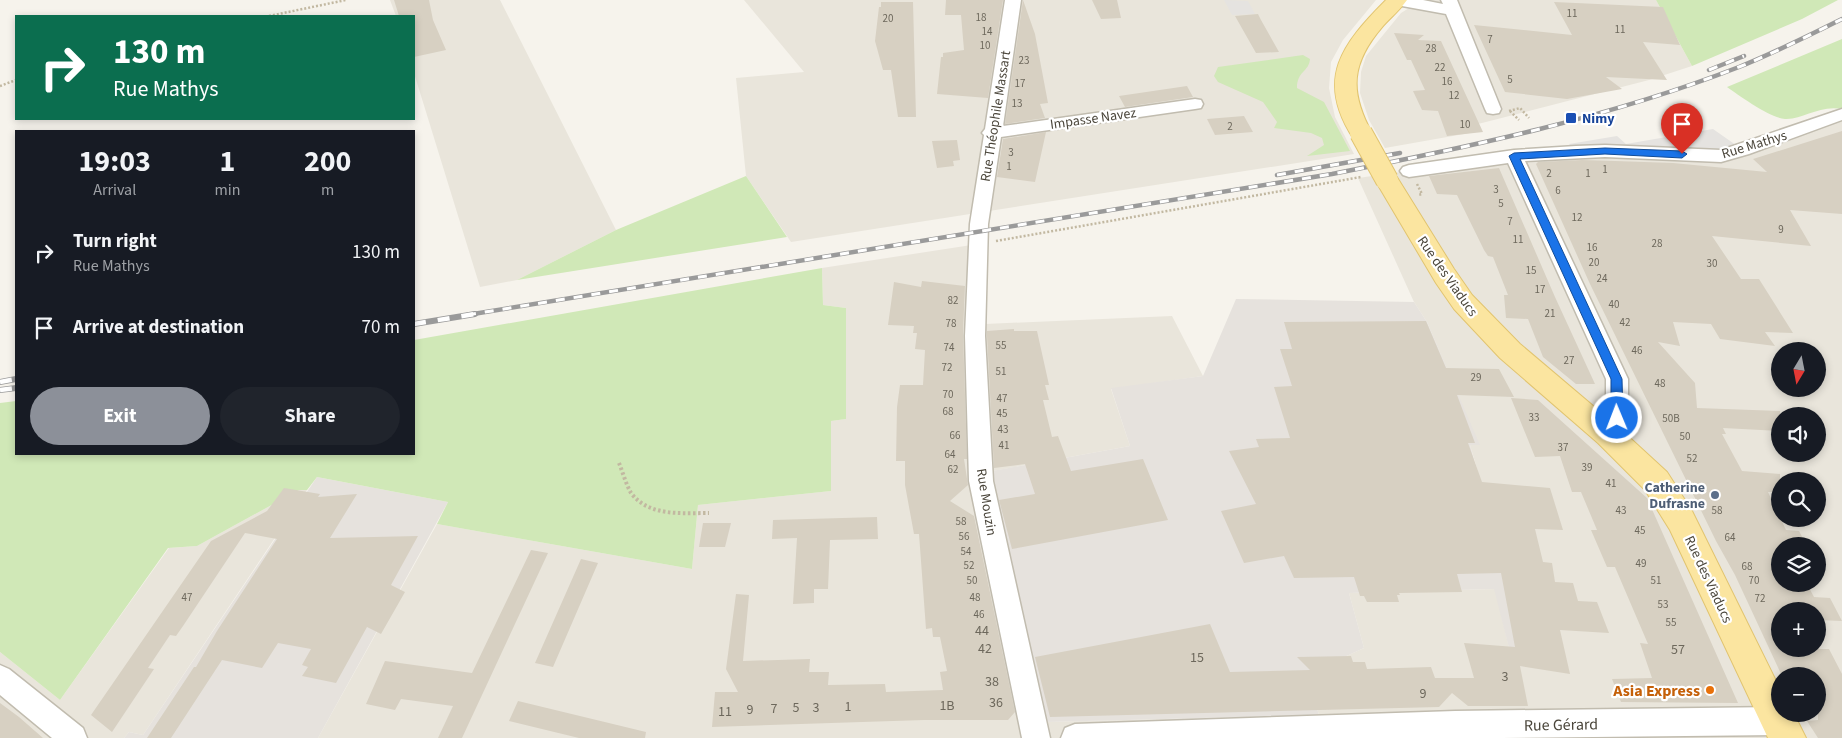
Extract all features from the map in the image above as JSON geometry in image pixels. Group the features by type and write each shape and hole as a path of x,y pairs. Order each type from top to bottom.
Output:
{"main road":[{"name":"Rue des Viaducs","path":"1396,0 1356,47 1349,59 1346,72 1346,98 1351,114 1361,134 1398,175 1425,244 1463,302 1510,351 1608,435 1656,481 1669,500 1783,729"}],"street":[{"name":"Rue Théophile Massart","path":"978,238 991,133 1013,0"},
{"path":"1396,0 1450,6"},
{"path":"1436,0 1450,6 1493,109"},
{"name":"Impasse Navez","path":"991,133 1195,104"},
{"name":"Rue Mathys","path":"1398,175 1514,156 1605,151 1721,156 1743,150 1842,114"},
{"path":"1514,156 1617,379 1617,418 1608,435"},
{"name":"Rue Mouzin","path":"978,238 975,336 981,481 1036,738"},
{"path":"0,678 73,738"},
{"name":"Rue Gérard","path":"1075,738 1455,725 1783,729"}],"path":[{"path":"274,15 346,0"},
{"path":"0,86 15,80"},
{"path":"1519,120 1510,111 1520,108 1528,118"},
{"path":"978,238 1358,178"},
{"path":"619,463 632,493 646,507 671,513 709,513"}],"shaded area":[{"path":"390,0 500,0 616,230 517,280 480,287 415,76 415,15 396,15"},
{"path":"744,0 1376,0 1343,40 1331,62 1329,88 1335,117 1354,154 791,242 746,176 736,78 804,72"},
{"path":"1224,0 1248,1 1255,14 1232,15"},
{"path":"1422,0 1656,0 1692,66 1649,80 1478,124 1481,131 1385,148 1369,120 1360,93 1361,72 1366,56 1401,13"},
{"path":"1842,114 1842,738 318,738 437,524 692,569 698,505 831,491 831,421 846,419 846,308 823,305 822,268 978,244 985,324 1172,316 1203,376 1111,389 1130,446 993,471 1047,722 1319,715 1307,674 1364,648 1349,593 1495,589 1513,664 1485,496 1470,445 1479,445 1427,322 1414,302 1358,178 1514,156 1721,156"},
{"path":"1713,129 1743,150 1576,152 1569,144 1617,136 1626,144"},
{"path":"1236,299 1414,302 1427,322 1480,445 1470,445 1484,496 1532,527 1513,664 1494,589 1349,593 1364,648 1307,674 1319,715 1047,722 992,471 1130,446 1111,388 1203,376"},
{"path":"317,477 448,502 318,738 124,738 129,732 143,735"},
{"path":"299,490 307,490 143,735 129,732 124,738 0,738 0,652 60,700 169,548 197,546"}],"green space":[{"path":"1656,0 1838,0 1802,19 1692,66"},
{"path":"1842,39 1842,109 1826,109 1792,119 1779,118 1763,111 1727,87"},
{"path":"1303,55 1310,59 1308,67 1299,78 1297,88 1324,102 1350,151 1307,156 1324,145 1322,138 1311,133 1274,128 1277,122 1263,102 1218,82 1214,76 1218,67"},
{"path":"746,176 787,237 517,280 616,230"},
{"path":"822,268 823,305 846,308 846,419 831,421 831,491 698,505 692,569 437,524 448,502 317,477 307,490 299,490 197,546 168,548 60,700 0,652 0,403 15,401 15,455 415,455 415,340"}],"building":[{"path":"394,0 429,0 433,20 446,50 415,57 415,15 399,15"},
{"path":"946,0 1003,0 988,98 937,94 943,53 964,50 961,15 945,15"},
{"path":"1023,0 1035,34 1048,103 1040,104 1045,118 1005,124"},
{"path":"1092,0 1117,0 1121,18 1101,19"},
{"path":"881,2 913,2 916,117 898,117 891,70 883,70 875,41"},
{"path":"1554,2 1663,7 1680,45 1643,42 1667,80 1606,77 1622,89 1567,99 1505,92 1474,25 1572,35"},
{"path":"1258,14 1279,52 1256,53 1235,16"},
{"path":"1394,33 1424,35 1418,40 1441,41 1483,132 1447,136 1438,111 1422,110 1413,91 1425,90 1411,60 1407,60"},
{"path":"1187,86 1193,97 1125,107 1119,96"},
{"path":"1244,116 1253,132 1215,135 1207,119"},
{"path":"1842,131 1842,214 1790,210 1811,246 1712,236 1741,279 1759,279 1793,333 1765,332 1772,342 1771,345 1720,339 1711,324 1673,322 1680,346 1658,342 1695,383 1697,408 1771,411 1771,431 1723,428 1726,434 1722,434 1742,471 1771,473 1771,492 1768,492 1771,498 1771,527 1785,527 1786,530 1799,531 1802,537 1771,537 1771,592 1811,592 1814,597 1830,598 1842,621 1826,620 1826,602 1771,602 1771,652 1735,575 1716,541 1590,284 1536,164 1538,162 1582,160 1673,163 1767,172 1753,159"},
{"path":"1046,132 1035,182 997,177 1003,139"},
{"path":"957,140 960,160 953,161 954,166 937,168 932,141"},
{"path":"1499,168 1595,384 1576,384 1543,357 1528,319 1506,318 1504,295 1508,295 1493,257 1488,256 1484,250 1457,195 1437,194 1429,176"},
{"path":"922,281 965,286 963,332 967,459 964,459 968,485 950,501 974,516 1015,712 1008,720 924,720 712,727 715,692 738,692 726,669 736,594 749,595 743,661 810,659 809,672 829,672 828,685 885,684 886,692 943,690 940,672 947,671 940,637 933,637 932,628 926,629 919,534 914,534 905,485 905,461 896,461 897,407 900,385 923,385 925,350 915,349 917,333 913,333 914,326 888,325 894,282 921,287"},
{"path":"1426,321 1446,368 1499,369 1514,397 1457,395 1475,443 1468,443 1482,482 1550,488 1563,530 1535,529 1543,562 1552,563 1555,582 1573,583 1578,601 1597,602 1609,633 1560,630 1570,674 1520,666 1528,706 1468,706 1452,693 1439,707 1050,717 1035,657 1210,624 1230,672 1310,670 1297,657 1351,656 1353,662 1365,662 1367,669 1431,667 1435,678 1474,678 1464,643 1515,647 1501,573 1457,574 1462,592 1399,593 1400,595 1397,595 1399,602 1367,602 1364,596 1360,596 1354,577 1294,578 1284,556 1244,563 1221,511 1256,504 1229,451 1259,447 1256,439 1290,438 1274,387 1292,386 1280,349 1292,349 1284,322"},
{"path":"1014,329 1014,331 1037,331 1049,385 1045,385 1049,400 1043,400 1052,437 1058,436 1071,471 1143,459 1168,520 1012,549 999,500 1035,494 1025,464 994,468 987,331"},
{"path":"1511,398 1538,400 1647,498 1738,703 1621,702 1612,679 1652,678 1640,643 1648,644 1615,567 1607,567 1591,530 1597,530 1581,492 1572,492 1560,456 1535,457"},
{"path":"284,488 320,494 318,497 357,494 330,538 418,536 391,585 405,592 381,634 367,627 336,683 302,676 308,667 302,665 311,649 278,643 262,668 222,660 171,738 147,738 194,667 196,667 217,631 277,539 245,533 176,636 170,635 148,668 154,669 112,732 91,715 211,541 267,511"},
{"path":"877,517 878,539 830,540 828,589 814,589 814,603 793,604 797,538 772,539 773,520"},
{"path":"703,523 731,523 725,547 699,547"},
{"path":"531,550 548,553 462,738 438,738 453,706 401,699 395,710 366,704 385,661 472,673"},
{"path":"581,559 598,563 553,667 535,663"},
{"path":"1826,649 1829,649 1842,674 1842,738 1818,738 1808,722 1826,722 1826,667 1778,667 1773,657 1826,657"},
{"path":"518,701 646,732 645,738 579,738 509,721"},
{"path":"0,703 19,717 43,738 0,738"}],"railway":[{"path":"467,315 1332,174 1435,153 1538,130 1690,85 1765,56 1842,19"},
{"path":"1709,70 1744,56"},
{"path":"1277,175 1400,153"},
{"path":"415,324 475,314"},
{"path":"0,382 15,379"},
{"path":"0,390 15,388"}],"place":[{"name":"Nimy","path":"1571,118"},
{"name":"Catherine Dufrasne","path":"1715,495"},
{"name":"Asia Express","path":"1710,690"}],"route":[{"path":"1617,418 1617,379 1514,156 1605,151 1682,154"}]}
